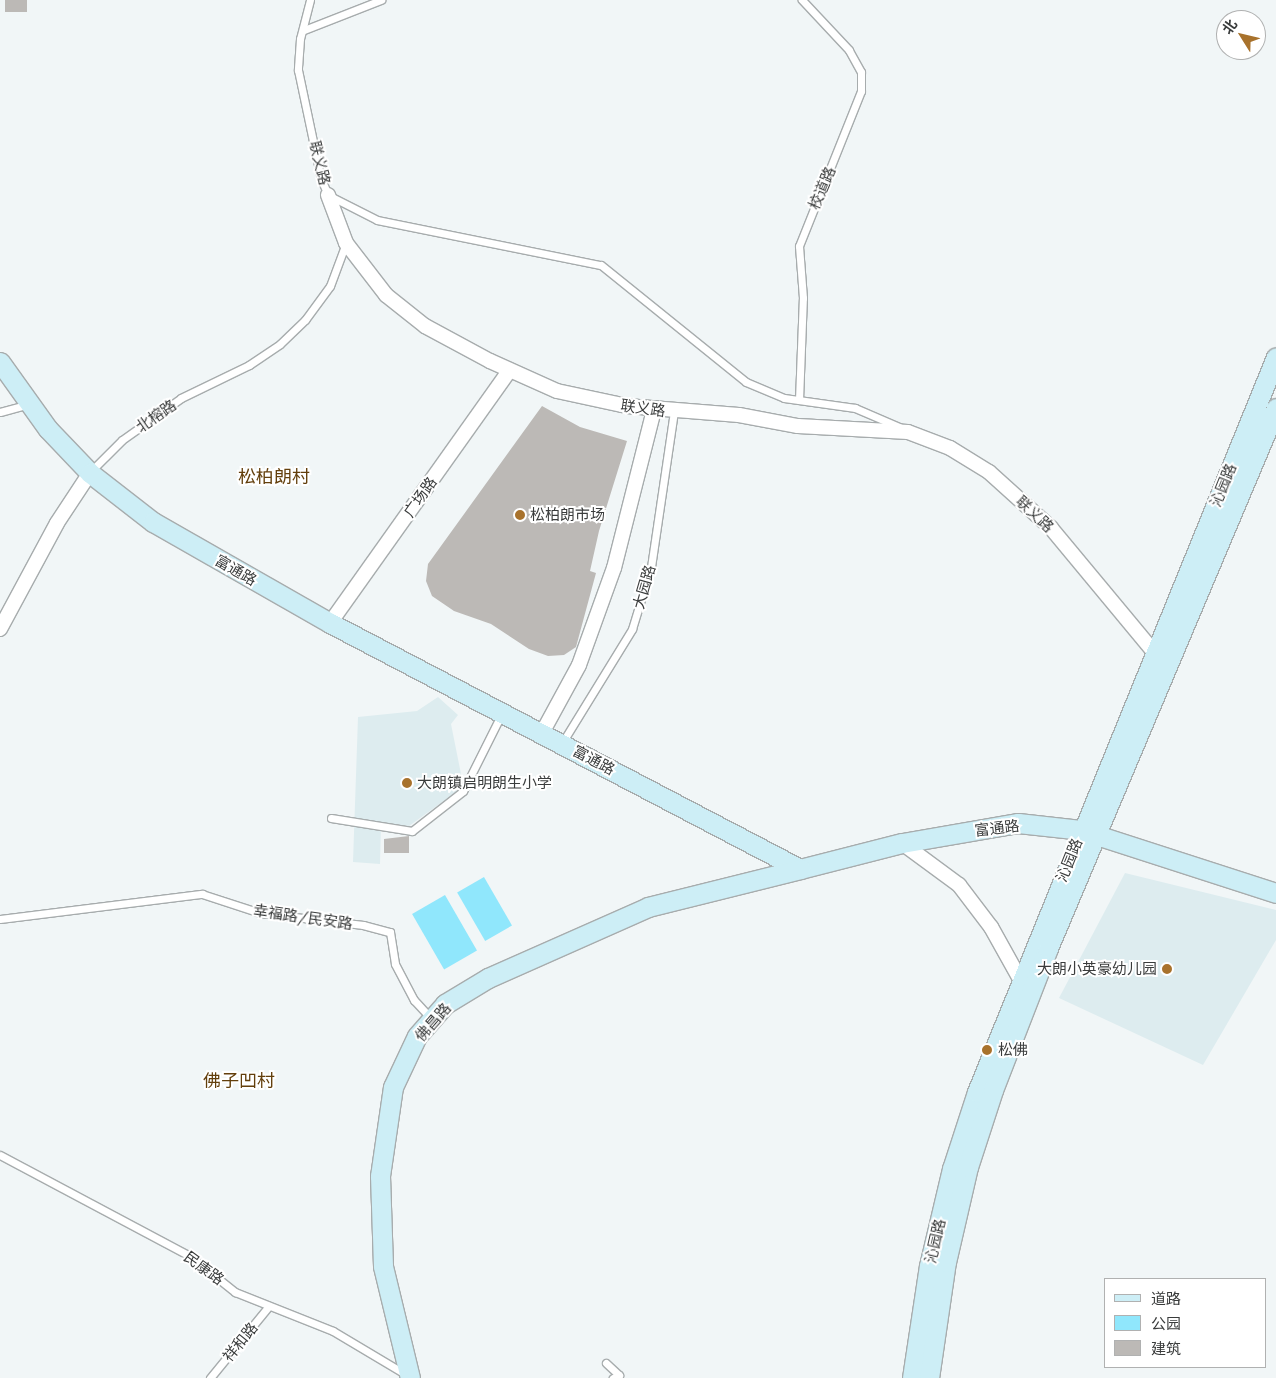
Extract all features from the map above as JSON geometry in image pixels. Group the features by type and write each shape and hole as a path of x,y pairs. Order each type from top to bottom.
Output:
{"street":[{"name":"联义路","path":"328,195 346,243 386,295 425,326 510,370 557,391 654,410 739,415 798,426 908,432 950,448 989,472 1044,521 1154,652"},
{"name":"沁园路","path":"929,1378 946,1262 968,1166 1154,652 1276,357"},
{"name":"富通路","path":"0,362 29,404 90,473 154,522 330,623 800,868 902,842 1018,824 1089,832 1220,878 1276,893"},
{"name":"广场路","path":"330,623 510,370"},
{"name":"沁园路","path":"912,1378 929,1266 952,1169 1020,979 1089,832 1276,408"},
{"path":"542,733 578,665 614,568 654,410"},
{"name":"北榕路","path":"0,629 57,523 90,473"},
{"path":"902,842 959,885 991,927 1020,979"},
{"name":"佛昌路","path":"410,1377 383,1266 380,1176 393,1087 417,1036 445,1004 488,978 648,907 800,868"}],"lane":[{"name":"联义路","path":"310,0 304,30 300,39 298,70 321,179 328,195"},
{"path":"304,30 381,0"},
{"name":"校道路","path":"799,400 803,298 799,246 861,91 861,72 849,50 802,0"},
{"path":"328,195 377,220 601,265 631,285 746,382 799,400 855,408 886,418 908,432"},
{"name":"北榕路","path":"90,473 122,440 181,398 249,365 293,332 330,286 346,243"},
{"path":"0,412 29,404"},
{"name":"大园路","path":"562,743 632,629 651,567 674,412"},
{"path":"331,818 412,831 463,791 503,712"},
{"name":"幸福路/民安路","path":"0,919 202,894 260,913 363,925 390,932 395,964 414,1000 432,1019"},
{"name":"民康路","path":"0,1156 190,1256 235,1292 333,1331 410,1377"},
{"name":"祥和路","path":"210,1378 269,1306"},
{"path":"606,1363 619,1375 613,1378"}],"shaded area":[{"name":"大朗镇启明朗生小学","path":"438,697 458,715 451,724 461,774 456,792 409,826 381,824 380,864 353,862 358,717 417,711"},
{"name":"大朗小英豪幼儿园","path":"1125,873 1276,910 1276,940 1203,1065 1059,998"}],"green space":[{"path":"484,877 512,925 485,941 457,892"},
{"path":"445,895 477,950 444,969 412,914"}],"building":[{"path":"5,0 27,0 27,12 5,12"},
{"name":"松柏朗市场","path":"542,406 580,427 627,441 599,531 590,571 596,573 576,647 564,655 548,656 529,649 491,624 454,611 432,596 426,581 428,564"},
{"path":"409,836 409,853 384,853 384,839"}],"place":[{"name":"松柏朗市场","path":"520,515"},
{"name":"大朗镇启明朗生小学","path":"407,783"},
{"name":"大朗小英豪幼儿园","path":"1167,969"},
{"name":"松佛","path":"987,1050"}],"district":[{"name":"松柏朗村","path":"274,477"},
{"name":"佛子凹村","path":"239,1081"}]}
